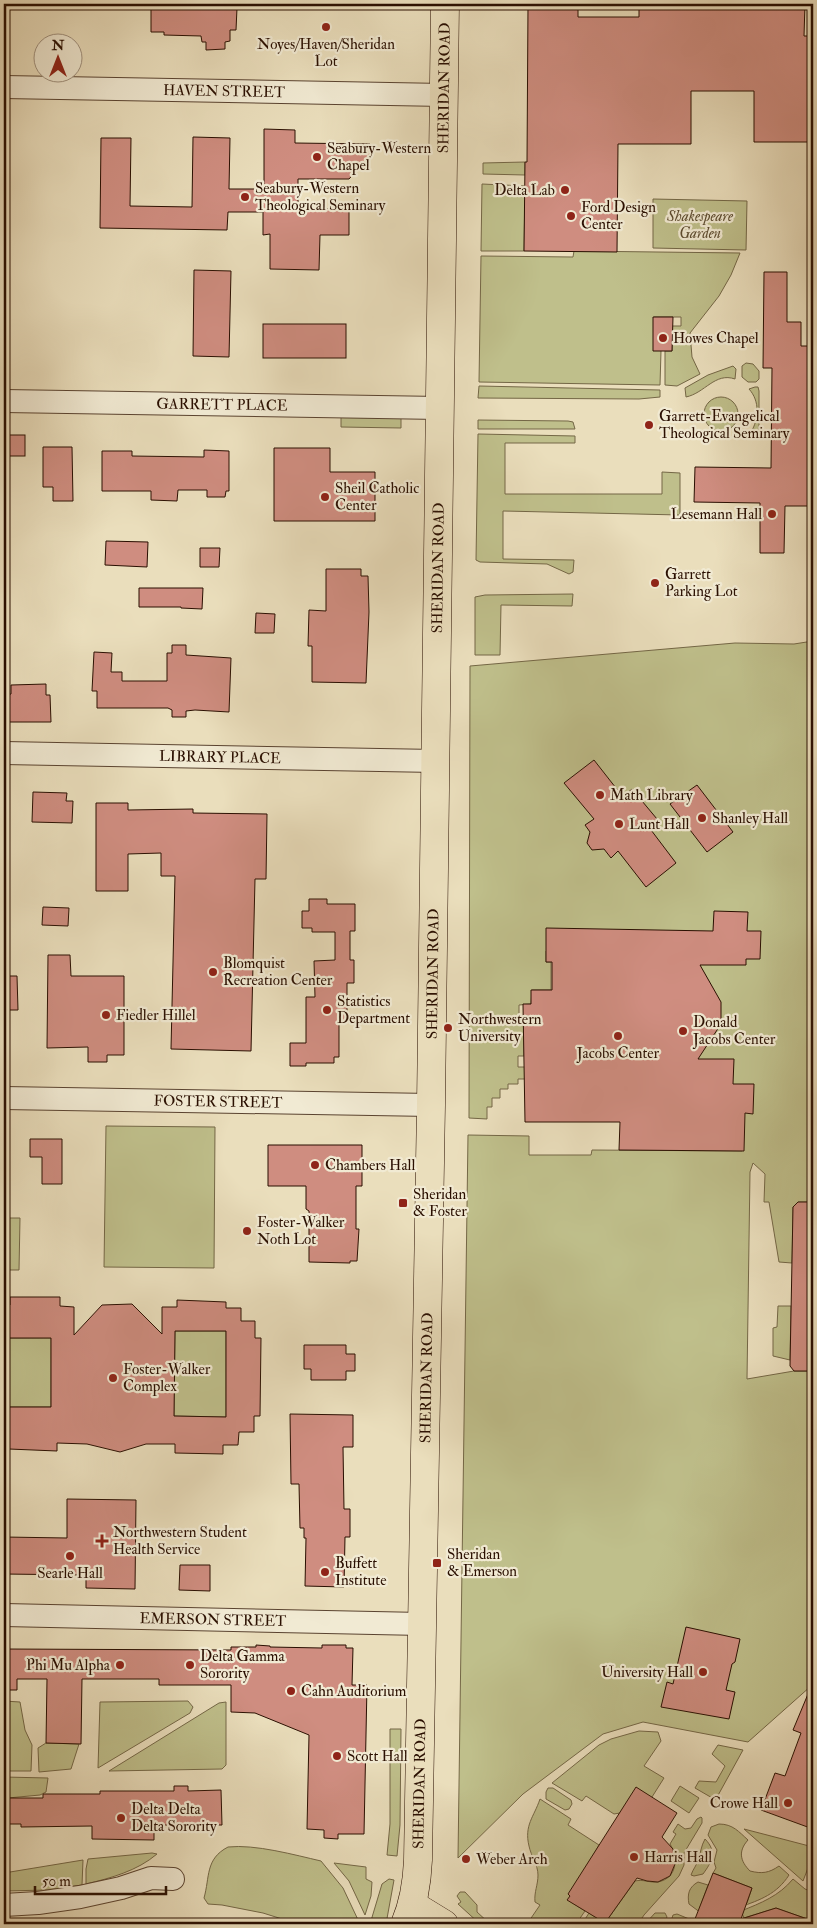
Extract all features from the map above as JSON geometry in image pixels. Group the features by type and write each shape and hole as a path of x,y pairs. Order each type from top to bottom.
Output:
{"main road":[{"name":"SHERIDAN ROAD","path":"444,1924 409,1914 417,1885 418,1860 431,1105 445,4"}],"street":[{"name":"HAVEN STREET","path":"4,87 444,95"},
{"name":"GARRETT PLACE","path":"4,402 440,408"},
{"name":"LIBRARY PLACE","path":"4,752 436,761"},
{"name":"FOSTER STREET","path":"4,1098 431,1105"},
{"name":"EMERSON STREET","path":"4,1615 422,1624"},
{"path":"4,1905 38,1903 80,1897 121,1888 151,1878 174,1879"}],"green space":[{"path":"525,162 525,175 483,174 483,163"},
{"path":"482,184 525,186 524,251 481,251"},
{"name":"Shakespeare Garden","path":"653,199 747,201 746,250 653,248"},
{"path":"574,251 740,253 731,275 719,296 690,333 692,357 700,374 677,386 665,385 665,351 672,351 672,326 681,326 681,317 654,317 661,351 660,385 479,382 481,256 573,257"},
{"path":"746,363 753,364 759,371 759,379 756,382 748,382 742,377 742,366"},
{"path":"733,366 736,369 735,379 722,378 699,392 686,397 685,388 708,375"},
{"path":"479,386 660,390 660,397 639,399 478,398"},
{"path":"758,387 759,391 759,429 754,434 751,432 756,421 757,404 749,389"},
{"path":"721,397 733,402 738,414 733,426 721,431 709,426 704,414 709,402"},
{"path":"341,417 401,418 401,428 341,427"},
{"path":"478,420 568,421 573,422 575,429 478,429"},
{"path":"478,434 575,436 575,443 505,443 505,494 662,494 662,472 680,473 680,515 503,511 503,559 574,560 573,572 569,574 547,564 480,562 476,560"},
{"path":"573,594 572,606 501,605 500,655 475,655 475,597 485,595"},
{"path":"813,641 813,1202 798,1202 793,1207 792,1263 779,1262 769,1202 764,1202 765,1174 753,1163 750,1172 747,1379 794,1371 813,1371 813,1687 811,1686 748,1742 643,1722 603,1734 523,1794 458,1858 468,1135 529,1136 529,1155 591,1155 592,1150 742,1151 546,951 546,962 551,962 551,990 532,990 531,1004 519,1005 519,1016 524,1016 524,1056 518,1056 518,1067 533,1067 533,1079 518,1079 518,1084 508,1084 508,1089 500,1089 500,1098 492,1098 492,1107 487,1107 487,1119 469,1118 470,666 735,643 794,644"},
{"path":"106,1126 215,1127 214,1268 104,1267"},
{"path":"4,1218 20,1218 19,1270 4,1270"},
{"path":"778,1306 791,1306 790,1360 773,1356 773,1328 777,1327"},
{"path":"175,1331 226,1331 226,1417 174,1416"},
{"path":"4,1338 51,1338 51,1407 4,1407"},
{"path":"4,1701 20,1702 25,1730 32,1745 31,1771 4,1771"},
{"path":"188,1701 193,1707 190,1713 98,1768 100,1702"},
{"path":"226,1702 226,1765 222,1769 109,1771 219,1703"},
{"path":"390,1729 401,1729 400,1825 397,1856 387,1855 390,1824"},
{"path":"639,1731 658,1732 661,1741 644,1766 664,1778 652,1797 620,1813 614,1814 586,1796 582,1801 552,1783 599,1745 611,1739"},
{"path":"46,1743 79,1744 71,1769 39,1772 38,1748"},
{"path":"718,1745 743,1750 716,1799 714,1799 695,1788 699,1781 716,1782 725,1766 712,1754"},
{"path":"4,1777 48,1778 46,1792 40,1795 8,1798 8,1793 4,1792"},
{"path":"680,1786 699,1798 689,1813 671,1801"},
{"path":"548,1788 553,1788 571,1800 572,1804 569,1809 565,1810 546,1799"},
{"path":"540,1799 571,1819 568,1825 599,1845 568,1900 585,1911 576,1924 527,1924 540,1905 535,1902 538,1871 529,1846 528,1832 530,1821"},
{"path":"701,1817 702,1823 684,1853 684,1865 679,1876 638,1924 582,1924 589,1913 605,1923 635,1881 658,1882 665,1880 673,1872 675,1861 670,1844 676,1834 673,1832 678,1824 685,1829 691,1828 697,1819"},
{"path":"719,1824 732,1827 748,1840 743,1848 742,1860 750,1871 765,1872 779,1866 789,1875 784,1882 773,1892 761,1899 740,1907 747,1903 752,1888 713,1873 716,1868 714,1862 717,1850 708,1835 711,1827"},
{"path":"744,1829 813,1847 813,1855 803,1881"},
{"path":"705,1839 711,1848 711,1862 703,1874 691,1875 697,1862"},
{"path":"228,1847 250,1847 321,1861 343,1888 360,1924 298,1924 263,1913 208,1904 204,1898 212,1863 215,1857"},
{"path":"157,1854 141,1865 114,1876 86,1884 88,1859"},
{"path":"83,1860 82,1885 48,1890 4,1891 4,1873"},
{"path":"334,1863 366,1867 366,1879 372,1882 371,1896 365,1915 349,1881"},
{"path":"389,1879 394,1880 386,1924 370,1924 382,1884"},
{"path":"793,1879 805,1889 813,1892 811,1901 813,1921 776,1908 744,1918 741,1911 763,1902 776,1894"},
{"path":"698,1882 708,1885 700,1907 716,1913 701,1913 689,1904 689,1891"},
{"path":"460,1892 465,1892 477,1905 477,1912 489,1923 493,1919 501,1924 480,1924 458,1904 461,1902 457,1896"},
{"path":"655,1913 665,1913 667,1917 664,1924 645,1924"},
{"path":"677,1914 699,1923 718,1918 721,1924 680,1924 671,1921 673,1915"}],"building":[{"path":"151,4 222,4 222,7 237,8 236,30 230,30 230,41 225,42 225,49 206,50 206,42 202,42 201,36 164,35 164,32 151,32"},
{"path":"639,4 805,4 804,36 813,36 813,142 754,142 754,91 691,91 691,144 618,144 617,252 524,251 525,162 527,162 528,5 578,5 578,17 639,17"},
{"name":"Seabury-Western Theological Seminary","path":"264,129 295,130 295,143 370,144 369,169 358,169 349,179 298,179 298,208 349,209 349,235 320,235 319,270 270,269 270,234 263,235 263,212 228,212 227,230 100,228 101,138 131,138 130,206 192,207 193,137 230,138 229,189 264,189"},
{"path":"194,270 231,271 229,357 193,356"},
{"path":"764,272 787,272 787,322 801,322 801,346 813,346 813,506 785,506 784,553 760,553 760,503 694,502 695,467 771,468 772,368 763,368"},
{"name":"Howes Chapel","path":"653,317 673,317 672,351 653,351"},
{"path":"263,324 346,324 346,358 263,358"},
{"path":"4,435 25,435 25,456 4,456"},
{"path":"43,447 72,447 73,501 53,501 53,487 43,487"},
{"name":"Sheil Catholic Center","path":"274,448 330,448 330,472 375,472 375,521 274,521"},
{"path":"204,450 229,451 229,491 226,491 225,497 207,497 207,490 178,490 177,501 151,500 151,491 102,491 102,451 132,451 132,456 204,457"},
{"path":"106,541 148,542 147,567 105,565"},
{"path":"200,548 220,548 219,567 200,567"},
{"path":"326,569 361,569 361,576 368,576 369,612 366,683 312,682 312,646 308,646 309,610 326,611"},
{"path":"139,588 203,588 202,609 139,607"},
{"path":"256,613 275,614 274,633 255,633"},
{"path":"172,645 186,645 186,655 231,658 229,712 195,710 186,711 186,717 172,717 172,710 168,708 97,708 97,691 92,691 94,652 112,653 111,672 122,672 122,681 167,681 167,653 172,653"},
{"path":"46,684 46,695 50,695 51,722 4,722 4,695 11,694 11,685"},
{"name":"Lunt Hall","path":"594,760 623,797 632,789 657,819 648,826 676,863 646,887 618,851 611,858 604,849 592,850 587,843 590,832 585,825 594,819 564,783"},
{"name":"Shanley Hall","path":"697,785 733,832 707,852 670,804"},
{"path":"33,792 67,793 66,801 73,801 72,823 32,822"},
{"path":"96,803 128,803 128,810 193,809 193,813 267,814 266,879 255,879 251,1051 171,1049 175,876 161,876 161,853 128,854 128,891 96,891"},
{"path":"309,899 327,899 327,904 355,904 355,931 350,931 350,960 354,960 354,983 347,983 347,1023 339,1023 339,1057 334,1057 334,1063 306,1063 306,1066 290,1066 290,1043 306,1043 306,997 315,997 314,961 335,960 335,932 312,932 312,928 302,928 302,911 309,911"},
{"path":"43,907 69,908 68,926 42,925"},
{"name":"Donald Jacobs Center","path":"714,911 748,912 747,931 761,931 760,959 746,959 746,965 700,965 721,1002 721,1024 698,1059 734,1059 733,1084 754,1084 753,1114 745,1113 744,1151 619,1150 620,1122 525,1122 523,1004 531,1004 531,990 552,990 552,962 546,962 546,928 713,931"},
{"path":"48,955 70,955 71,976 124,976 124,1055 107,1055 107,1062 88,1062 88,1047 47,1048"},
{"path":"4,976 17,976 18,1010 4,1010"},
{"path":"30,1139 62,1139 62,1184 42,1184 42,1157 30,1157"},
{"path":"268,1145 362,1145 362,1186 356,1186 356,1229 359,1229 357,1261 350,1261 350,1263 309,1262 309,1211 306,1209 306,1186 268,1186"},
{"path":"798,1202 813,1202 813,1371 794,1371 790,1366 793,1207"},
{"name":"Foster-Walker Complex","path":"10,1297 60,1297 60,1306 74,1307 74,1335 102,1305 132,1304 162,1334 162,1307 177,1307 177,1300 226,1302 226,1308 241,1308 241,1321 255,1321 255,1338 261,1338 260,1416 254,1416 254,1432 239,1432 238,1445 223,1445 223,1454 175,1453 175,1444 146,1444 120,1452 87,1444 57,1443 57,1451 9,1449 9,1443 4,1443 4,1407 51,1407 51,1338 4,1338 4,1305 10,1305","holes":["175,1331 226,1331 226,1417 174,1416"]},
{"path":"304,1345 346,1345 346,1354 355,1354 355,1371 346,1371 346,1380 311,1380 311,1369 304,1369"},
{"path":"290,1414 353,1415 353,1447 343,1447 344,1509 350,1509 350,1537 345,1537 344,1587 305,1586 306,1538 304,1538 304,1528 300,1528 299,1484 291,1484"},
{"name":"Searle Hall","path":"67,1499 136,1500 135,1589 86,1588 86,1575 4,1574 4,1537 67,1538"},
{"path":"180,1565 210,1565 210,1591 179,1590"},
{"name":"University Hall","path":"686,1627 740,1639 726,1690 735,1692 729,1719 661,1707 667,1682 673,1684"},
{"name":"Scott Hall","path":"256,1645 322,1648 322,1645 346,1645 346,1648 353,1648 352,1685 367,1685 364,1834 338,1834 338,1839 324,1838 324,1830 307,1829 309,1735 255,1713 231,1712 231,1685 159,1685 159,1679 82,1679 81,1744 46,1743 47,1679 17,1679 17,1690 4,1690 4,1649 231,1650 231,1647 256,1647"},
{"path":"813,1682 813,1777 808,1792 813,1794 813,1829 761,1810 775,1773 785,1776 801,1733 793,1730"},
{"path":"174,1786 188,1786 188,1791 221,1790 222,1825 154,1825 154,1840 92,1839 92,1826 21,1827 21,1824 4,1824 4,1798 43,1798 43,1794 100,1794 100,1791 174,1791"},
{"name":"Harris Hall","path":"636,1787 677,1813 662,1837 673,1849 675,1864 670,1876 658,1882 637,1878 605,1923 567,1900 570,1896 568,1894"},
{"path":"713,1873 752,1888 741,1919 776,1908 813,1921 813,1924 693,1924"}],"place":[{"name":"Noyes/Haven/Sheridan Lot","path":"326,27"},
{"name":"Seabury-Western Chapel","path":"317,157"},
{"name":"Delta Lab","path":"565,190"},
{"name":"Seabury-Western Theological Seminary","path":"245,197"},
{"name":"Ford Design Center","path":"571,216"},
{"name":"Howes Chapel","path":"663,338"},
{"name":"Garrett-Evangelical Theological Seminary","path":"649,425"},
{"name":"Sheil Catholic Center","path":"325,497"},
{"name":"Lesemann Hall","path":"772,514"},
{"name":"Garrett Parking Lot","path":"655,583"},
{"name":"Math Library","path":"600,795"},
{"name":"Shanley Hall","path":"702,818"},
{"name":"Lunt Hall","path":"619,824"},
{"name":"Blomquist Recreation Center","path":"213,972"},
{"name":"Statistics Department","path":"327,1010"},
{"name":"Fiedler Hillel","path":"106,1015"},
{"name":"Northwestern University","path":"448,1028"},
{"name":"Donald Jacobs Center","path":"683,1031"},
{"name":"Jacobs Center","path":"618,1036"},
{"name":"Chambers Hall","path":"315,1165"},
{"name":"Sheridan & Foster","path":"403,1203"},
{"name":"Foster-Walker Noth Lot","path":"247,1231"},
{"name":"Foster-Walker Complex","path":"113,1378"},
{"name":"Northwestern Student Health Service","path":"102,1541"},
{"name":"Searle Hall","path":"70,1556"},
{"name":"Sheridan & Emerson","path":"437,1563"},
{"name":"Buffett Institute","path":"325,1572"},
{"name":"Phi Mu Alpha","path":"120,1665"},
{"name":"Delta Gamma Sorority","path":"190,1665"},
{"name":"University Hall","path":"703,1672"},
{"name":"Cahn Auditorium","path":"291,1691"},
{"name":"Scott Hall","path":"337,1756"},
{"name":"Crowe Hall","path":"788,1803"},
{"name":"Delta Delta Delta Sorority","path":"121,1818"},
{"name":"Harris Hall","path":"634,1857"},
{"name":"Weber Arch","path":"466,1859"}]}
